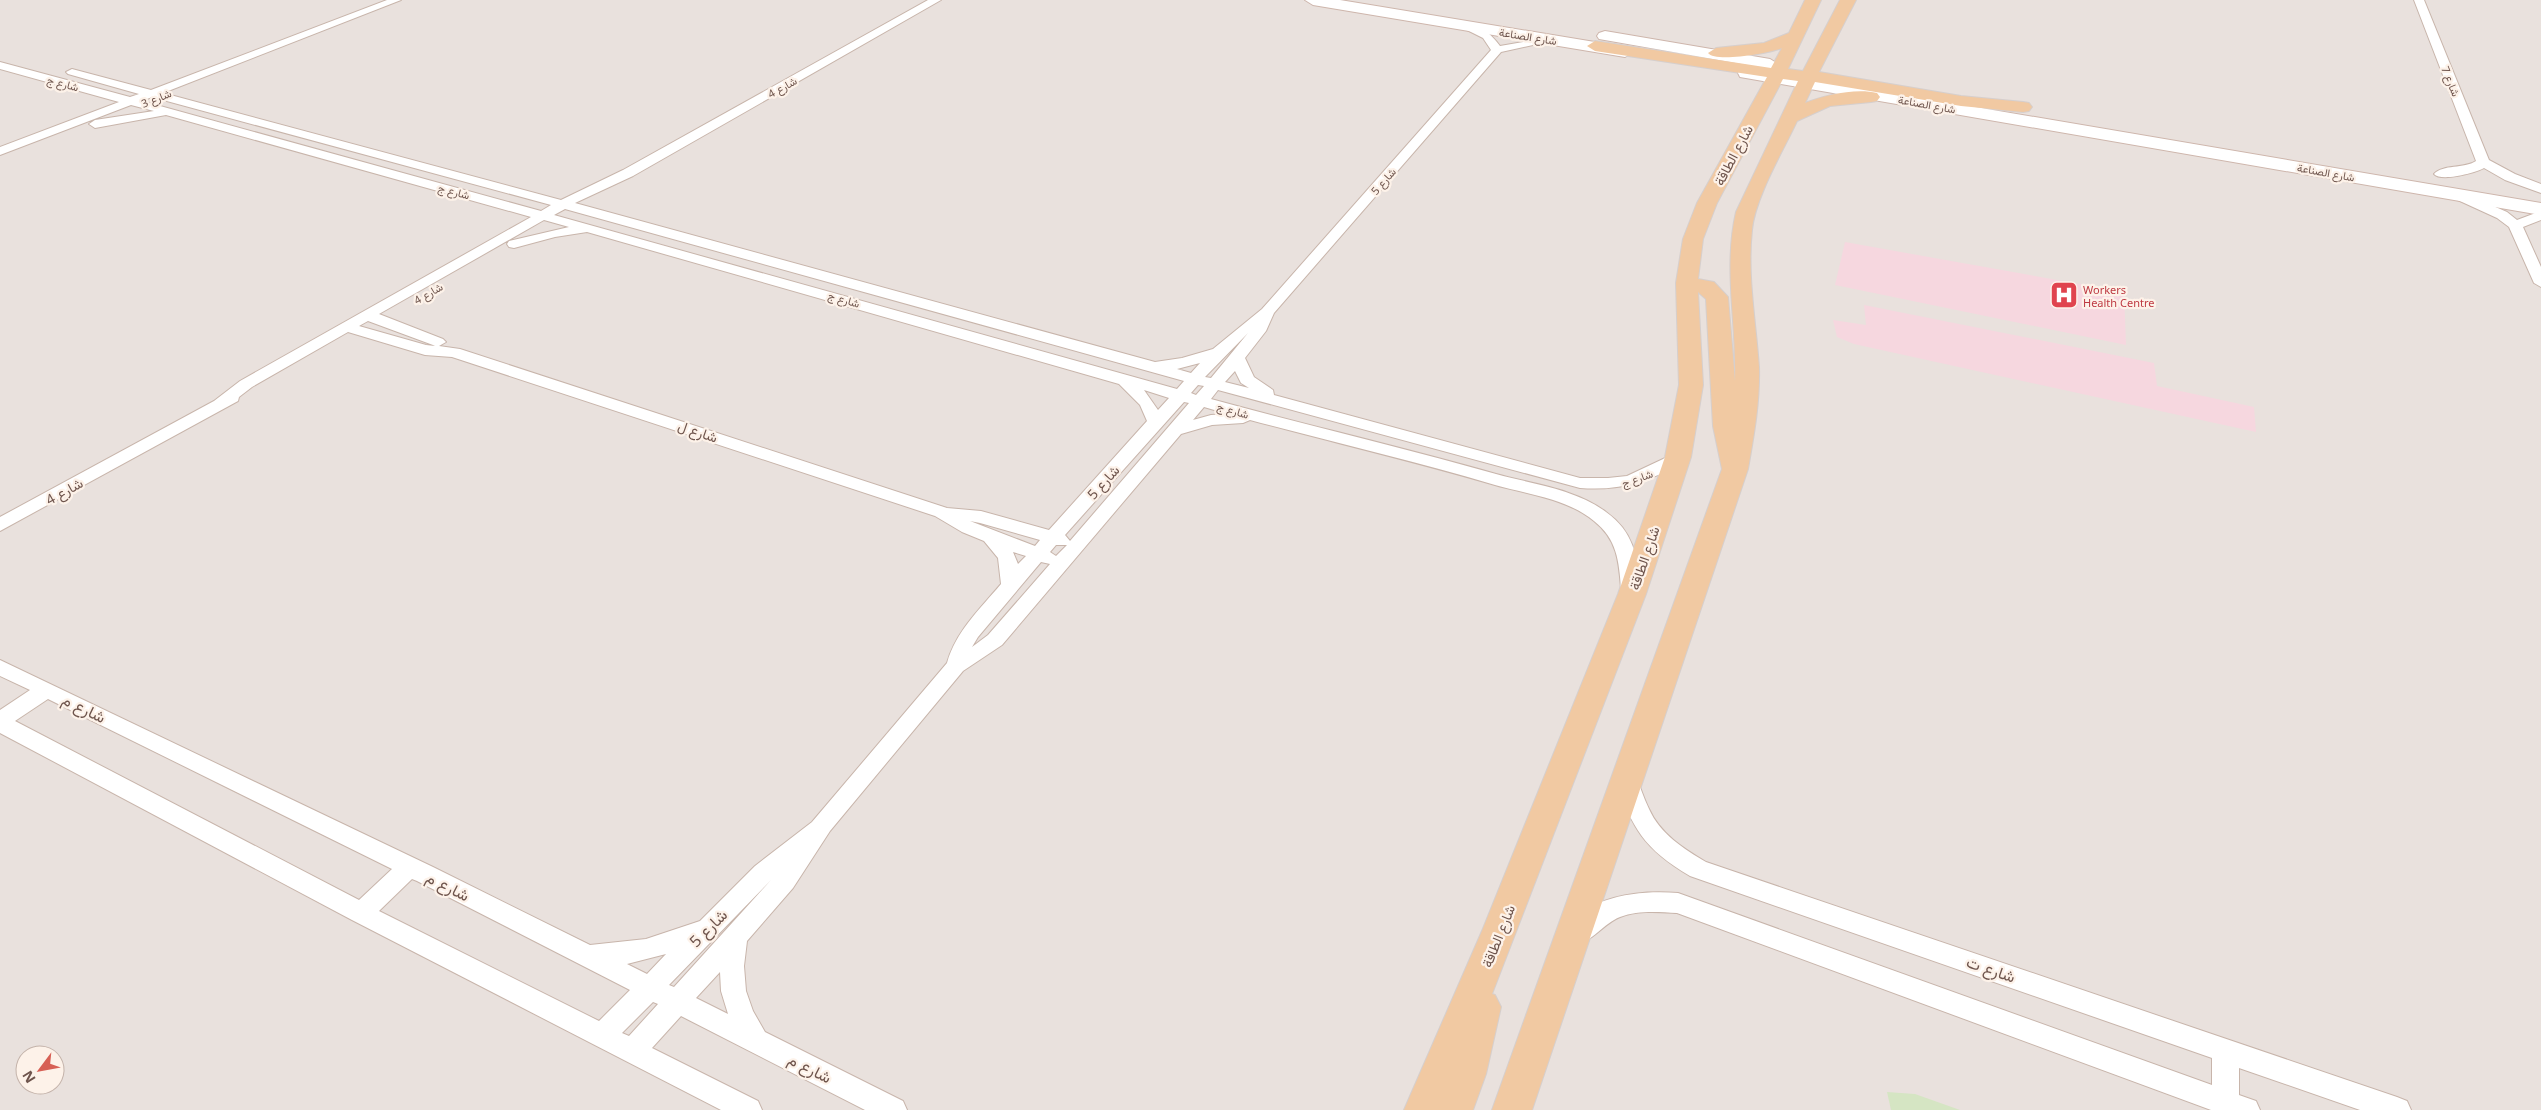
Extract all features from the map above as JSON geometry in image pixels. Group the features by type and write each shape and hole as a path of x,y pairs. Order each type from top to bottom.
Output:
{"main road":[{"name":"شارع الطاقة","path":"1512,1110 1735,469 1743,435 1748,368 1741,275 1742,230 1746,212 1789,118 1794,36 1813,0"},
{"name":"شارع الطاقة","path":"1424,1110 1500,930 1632,594 1678,457 1691,385 1688,283 1693,238 1707,203 1756,111 1793,75 1834,55 1848,0"},
{"path":"1772,154 1770,131 1793,75 1804,32 1805,15"},
{"path":"1702,59 1767,48 1794,36"},
{"path":"1595,46 1961,101 2023,107"},
{"path":"1834,55 1855,72 1890,90"},
{"path":"1702,59 1745,86 1752,95 1756,111"},
{"path":"1789,118 1812,105 1828,100 1890,90"},
{"path":"1688,283 1706,287 1717,297 1721,334 1725,426 1735,469"},
{"path":"1453,1110 1466,1074 1500,930"}],"street":[{"name":"شارع 3","path":"0,151 135,103 195,76 396,0"},
{"name":"شارع 4","path":"570,206 588,191 628,173 936,0"},
{"name":"شارع الصناعة","path":"1313,0 1547,39 1702,59"},
{"name":"شارع الصناعة","path":"1385,0 1793,75 2023,107 2541,190"},
{"name":"شارع 7","path":"2419,0 2483,162"},
{"path":"1465,25 1488,36 1497,50 1547,39"},
{"name":"شارع 3","path":"156,94 208,77 286,46 310,33"},
{"name":"شارع 5","path":"632,1052 796,867 822,825 956,666 977,654 995,640 1237,358 1258,331 1267,312 1497,50"},
{"name":"شارع ج","path":"0,52 539,197 613,220 830,276 1194,379 1580,483 1607,486 1629,483 1645,477 1678,457"},
{"name":"شارع ج","path":"0,65 811,290 1124,380 1258,417 1414,456 1573,501 1600,516 1618,534 1627,552 1632,594"},
{"path":"119,84 153,83 195,76"},
{"path":"198,106 190,93 208,77"},
{"name":"شارع الصناعة","path":"1890,90 2541,209"},
{"path":"79,124 95,107 94,91"},
{"path":"79,124 171,113"},
{"name":"شارع 3","path":"0,159 79,124"},
{"path":"2440,174 2464,172 2479,166 2483,162 2510,177 2541,190"},
{"name":"شارع 4","path":"4,525 221,403 256,389 353,330 570,206 604,192 628,173"},
{"path":"2541,198 2469,187 2455,188 2454,193 2502,215 2515,225 2541,283"},
{"path":"539,197 588,191"},
{"path":"604,192 603,207 613,220"},
{"path":"513,207 516,214 516,222 509,241 590,230"},
{"path":"2515,225 2541,215"},
{"path":"811,290 830,276"},
{"name":"شارع 5","path":"956,666 961,649 971,632 1051,537 1181,395 1216,353 1245,326 1267,312"},
{"name":"شارع ل","path":"374,318 439,343 454,352 941,512 990,536 1060,563"},
{"path":"976,338 994,323"},
{"name":"شارع ل","path":"353,330 425,350 454,352"},
{"path":"1149,366 1184,363 1216,353"},
{"path":"1237,358 1246,380 1283,402"},
{"path":"1124,380 1147,403 1156,422"},
{"path":"1174,431 1211,420 1258,417"},
{"path":"1414,456 1422,439"},
{"path":"1015,526 1054,520 1084,503"},
{"name":"شارع ل","path":"941,512 981,517 1076,545"},
{"path":"990,536 1001,546 1008,558 1012,572 1011,586"},
{"name":"شارع م","path":"0,667 409,867 585,956 680,1000 893,1110"},
{"path":"46,690 0,722 360,913 748,1110"},
{"name":"شارع ت","path":"1626,778 1638,812 1649,833 1671,854 1698,869 2397,1110"},
{"name":"شارع 5","path":"601,1037 776,861 822,825"},
{"path":"360,913 409,867"},
{"path":"1572,939 1604,913 1650,901 1678,903 2236,1106"},
{"path":"585,956 616,956 649,950 681,940 711,925"},
{"path":"735,938 731,965 733,992 741,1018 756,1040"},
{"path":"2224,1049 2236,1106"}],"shaded area":[{"path":"0,0 2541,0 2541,1110 0,1110"},
{"path":"1845,242 2124,292 2126,345 1835,285"},
{"path":"1864,305 2154,363 2157,386 2254,407 2256,432 1854,344 1837,337 1833,320 1866,325"}],"green space":[{"path":"1887,1092 1915,1094 1960,1110 1891,1110"}],"place":[{"name":"Workers Health Centre","path":"2064,295"}]}
